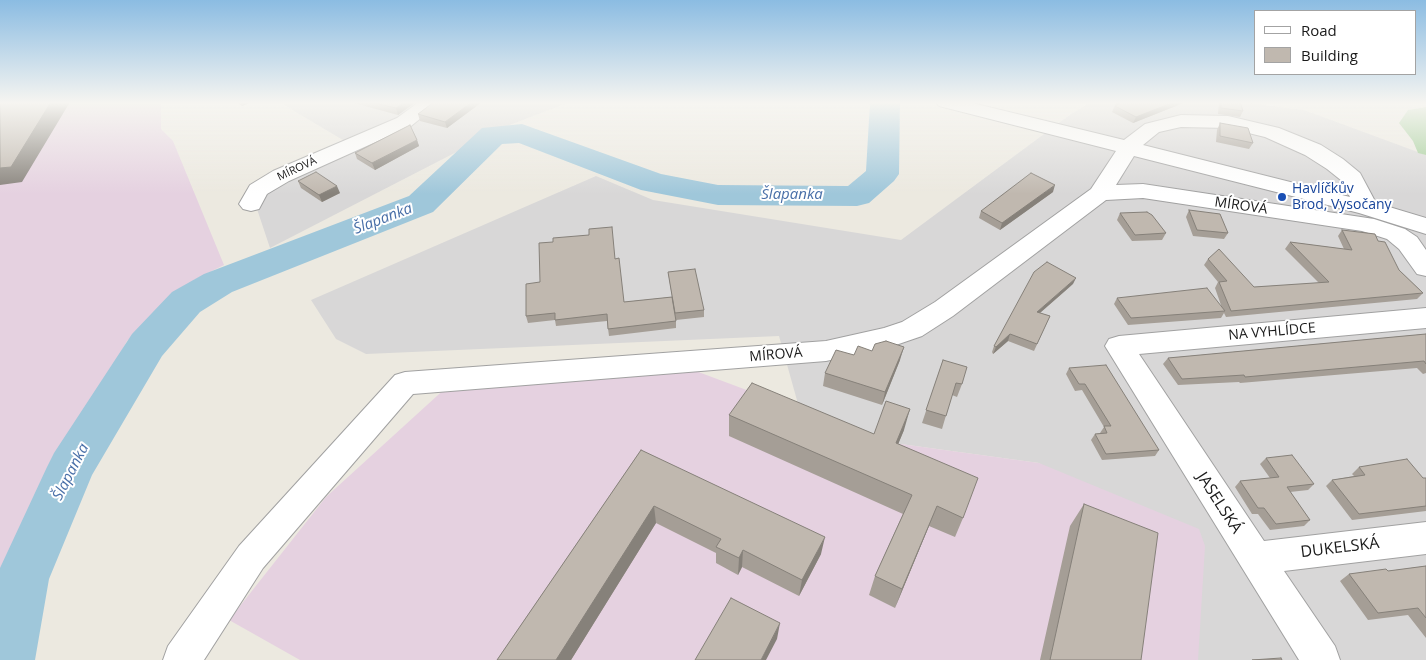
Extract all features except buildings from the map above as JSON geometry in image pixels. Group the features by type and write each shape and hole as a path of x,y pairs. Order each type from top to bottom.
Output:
{"street":[{"name":"MÍROVÁ","path":"251,204 258,190 281,176 379,133"},
{"name":"MÍROVÁ","path":"1073,133 1367,208 1426,226"},
{"name":"MÍROVÁ","path":"182,660 250,557 405,383 826,351 860,345 904,331 929,320 968,293 1100,193 1117,164 1131,147 1147,133"},
{"name":"MÍROVÁ","path":"1274,133 1313,150 1335,164 1352,178 1367,208"},
{"name":"MÍROVÁ","path":"1100,193 1143,191 1366,224 1396,234 1408,243 1426,268"},
{"name":"NA VYHLÍDCE","path":"1118,346 1426,318"},
{"name":"JASELSKÁ","path":"1118,346 1321,660"},
{"name":"DUKELSKÁ","path":"1254,558 1426,538"}],"shaded area":[{"path":"0,133 165,133 173,141 224,265 194,280 127,341 2,575 0,584"},
{"path":"331,133 494,133 270,248 257,209 273,187 358,149"},
{"path":"1046,133 1366,133 1426,155 1426,660 1193,660 1039,463 886,442 800,411 779,336 366,354 336,339 311,300 596,176 653,200 901,240"},
{"path":"693,370 886,442 1039,463 1199,529 1205,546 1198,660 300,660 229,620 326,497 449,385"}],"green space":[{"path":"1407,133 1426,133 1426,155 1418,153 1413,141"}],"waterway":[{"name":"Šlapanka","path":"6,660 22,579 71,467 147,345 186,302 218,283 421,204 493,135 522,133 653,183 718,195 857,196 882,174 884,133"}],"place":[{"name":"Havlíčkův Brod, Vysočany","path":"1282,197"}]}
